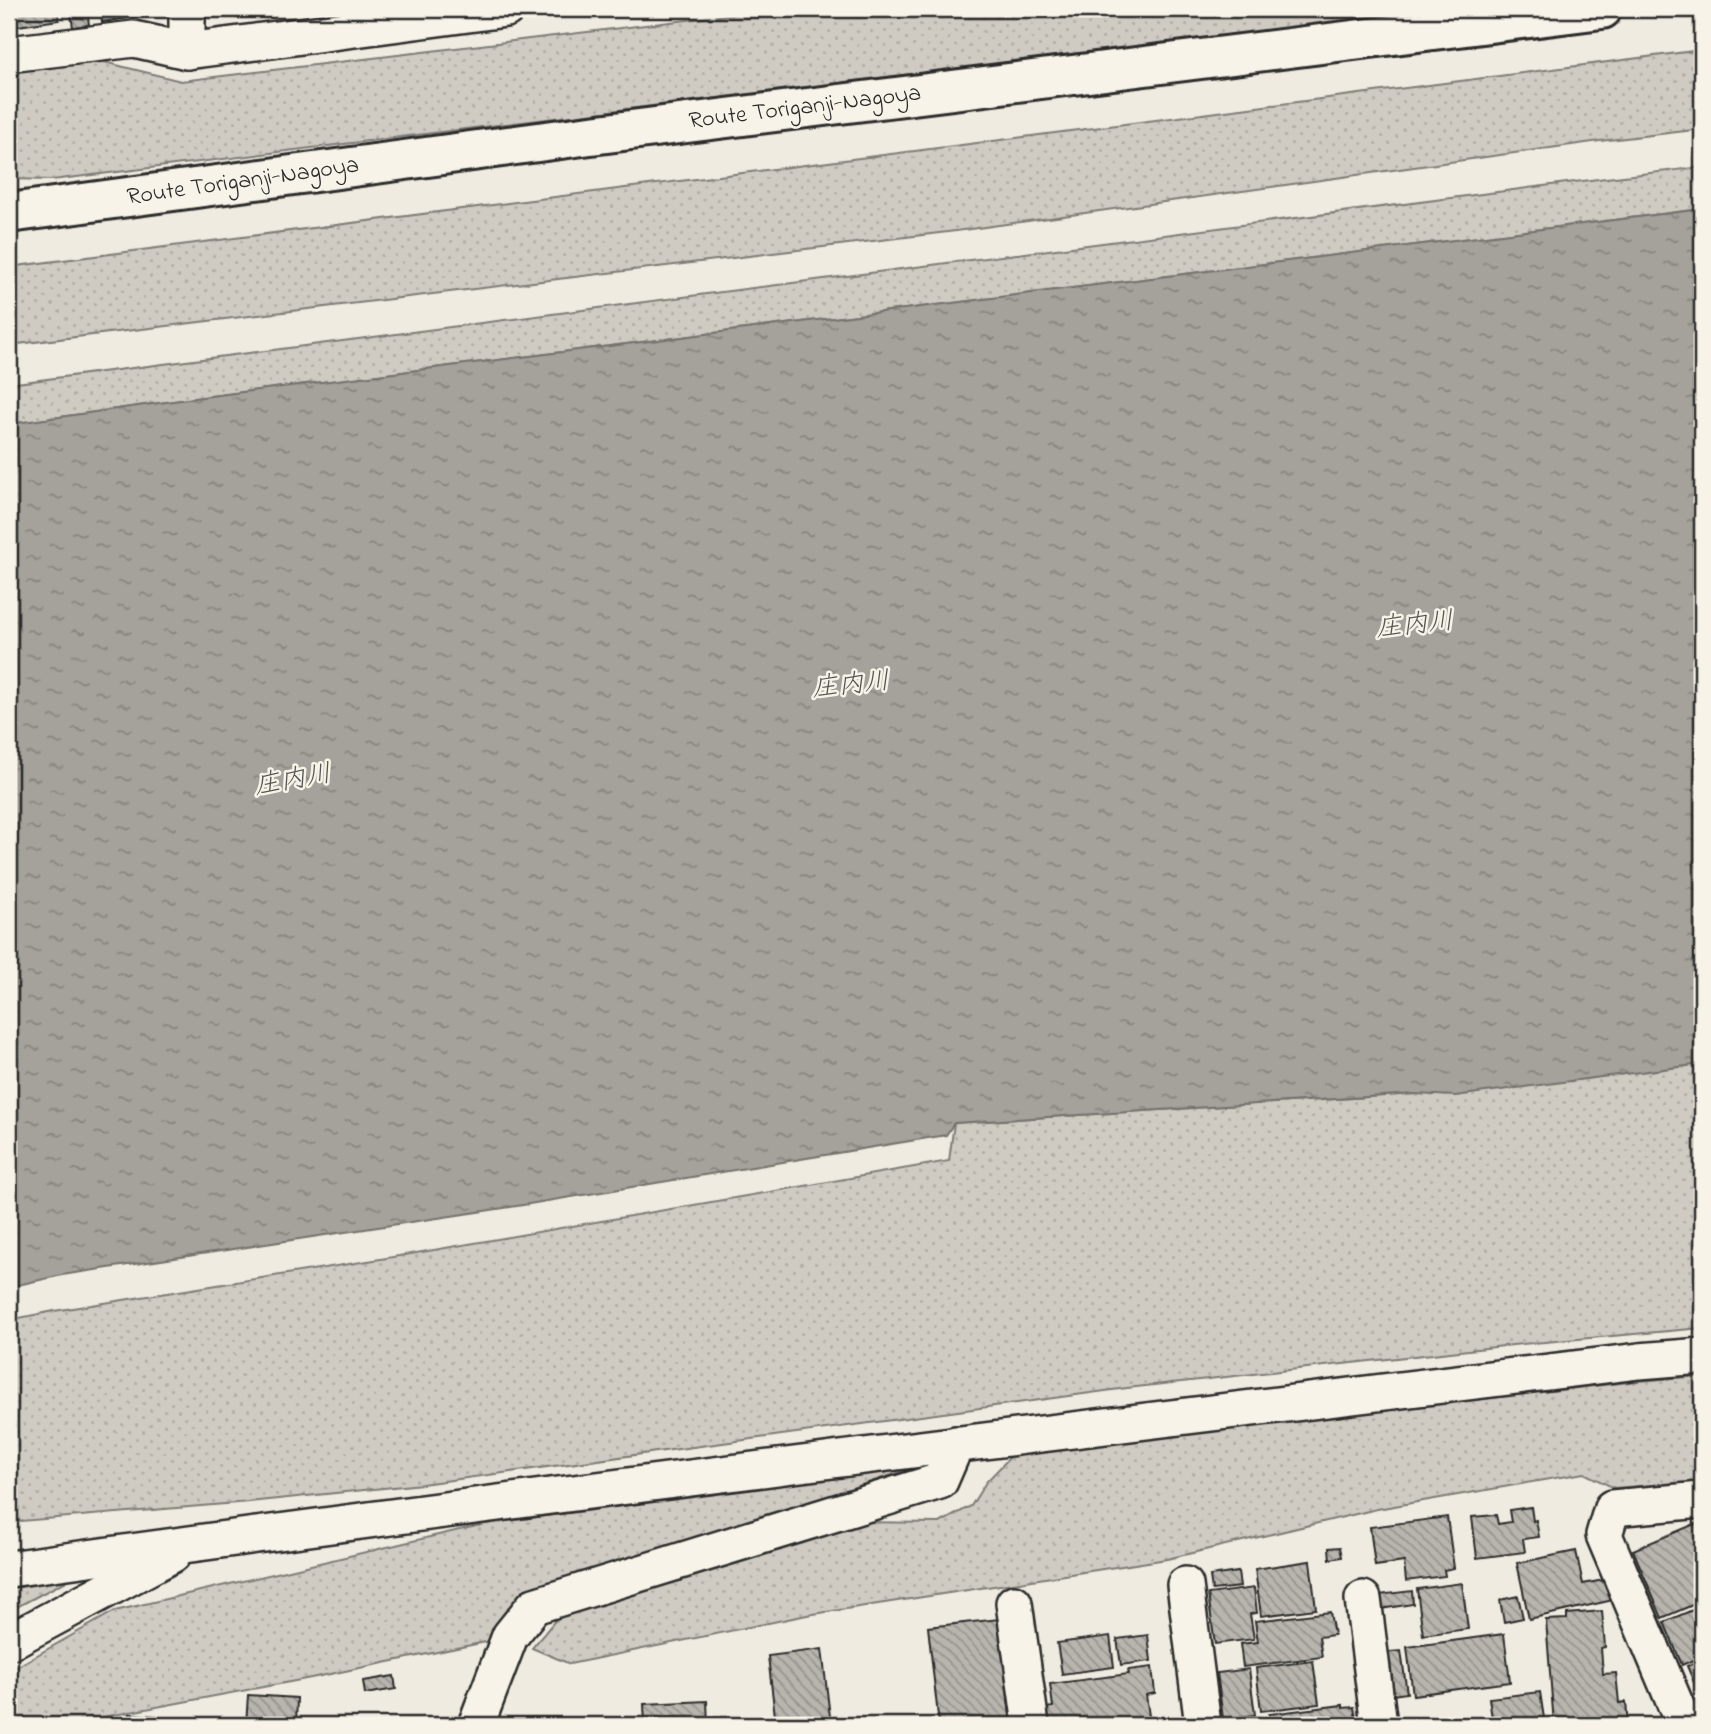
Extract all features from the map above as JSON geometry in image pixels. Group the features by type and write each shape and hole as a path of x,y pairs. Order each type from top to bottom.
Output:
{"main road":[{"name":"Route Toriganji-Nagoya","path":"9,214 569,138 1602,9"}],"street":[{"path":"187,9 187,51"},
{"path":"9,54 134,39 187,51 506,9"},
{"path":"9,1569 956,1444 1639,1361 1702,1356"},
{"path":"476,1725 510,1636 534,1606 940,1481 956,1444"},
{"path":"1687,1725 1679,1713 1604,1535 1612,1508 1702,1500"},
{"path":"9,1642 195,1543"},
{"path":"1185,1585 1203,1725"},
{"path":"1363,1599 1379,1725"},
{"path":"1014,1603 1031,1725"}],"shaded area":[{"path":"779,9 1441,9 52,180 9,179 9,68 96,60 181,81"},
{"path":"1702,50 1702,129 956,231 9,345 9,267"},
{"path":"1702,167 1702,209 195,398 9,424 9,384"},
{"path":"1702,1061 1702,1328 1522,1344 1127,1388 422,1484 9,1522 9,1320 949,1161 954,1123 1415,1094"},
{"path":"1702,1376 1702,1481 1614,1488 1584,1473 1377,1509 1167,1559 807,1615 570,1664 532,1648 568,1605 854,1522 940,1523 971,1506 986,1482 1014,1453 1638,1381"},
{"path":"922,1465 524,1596 500,1639 61,1725 9,1725 9,1671 115,1611 485,1524"},
{"path":"72,1578 9,1611 9,1589"}],"water":[{"name":"庄内川","path":"1702,209 1702,1064 1455,1096 1415,1094 954,1123 946,1135 517,1206 62,1275 9,1287 9,424 195,398"}],"building":[{"path":"9,9 58,9 59,20 11,27"},
{"path":"70,9 87,9 89,25 73,27"},
{"path":"100,9 159,9 160,13 102,22"},
{"path":"235,9 290,9 290,10 236,18"},
{"path":"1531,1507 1539,1537 1523,1539 1525,1552 1477,1558 1472,1517 1496,1515 1498,1524 1511,1522 1509,1510"},
{"path":"1447,1517 1454,1568 1444,1570 1445,1576 1406,1581 1404,1562 1375,1566 1370,1527"},
{"path":"1697,1523 1702,1536 1702,1601 1662,1618 1633,1550"},
{"path":"1340,1547 1342,1557 1330,1559 1329,1548"},
{"path":"1576,1551 1583,1584 1609,1579 1613,1600 1529,1619 1517,1563"},
{"path":"1310,1561 1316,1609 1261,1616 1255,1569"},
{"path":"1238,1572 1240,1587 1212,1590 1210,1576"},
{"path":"1462,1583 1468,1629 1423,1635 1417,1589"},
{"path":"1254,1588 1257,1613 1250,1614 1254,1639 1215,1644 1208,1594"},
{"path":"1412,1591 1413,1604 1380,1609 1378,1595"},
{"path":"1518,1596 1523,1618 1504,1622 1500,1600"},
{"path":"1702,1606 1702,1656 1682,1665 1664,1622"},
{"path":"1602,1611 1605,1647 1601,1648 1603,1674 1616,1673 1619,1703 1626,1702 1628,1725 1554,1725 1546,1620 1567,1619 1567,1614"},
{"path":"1330,1612 1334,1635 1319,1637 1322,1657 1243,1667 1240,1644 1258,1642 1255,1621"},
{"path":"999,1619 1011,1725 939,1725 928,1627"},
{"path":"1504,1634 1510,1682 1413,1695 1407,1647"},
{"path":"1148,1635 1151,1661 1121,1665 1117,1639"},
{"path":"1110,1636 1114,1667 1062,1674 1057,1643"},
{"path":"822,1649 831,1725 776,1725 768,1656"},
{"path":"1401,1651 1407,1693 1385,1696 1379,1653"},
{"path":"1702,1659 1702,1701 1687,1666"},
{"path":"1313,1661 1319,1704 1261,1711 1256,1668"},
{"path":"1152,1667 1155,1693 1146,1695 1150,1723 1042,1725 1040,1709 1053,1707 1050,1684 1129,1674 1128,1670"},
{"path":"1249,1669 1255,1715 1223,1719 1217,1673"},
{"path":"394,1676 396,1689 365,1694 363,1681"},
{"path":"1540,1692 1545,1725 1493,1725 1489,1698"},
{"path":"248,1695 297,1698 296,1725 246,1725"},
{"path":"707,1701 708,1725 645,1725 644,1704"},
{"path":"1343,1705 1343,1708 1354,1707 1357,1725 1271,1725 1269,1714"},
{"path":"129,1714 157,1716 156,1725 128,1725"},
{"path":"1259,1717 1260,1725 1238,1725 1237,1720"},
{"path":"84,1721 112,1723 84,1725"}]}
